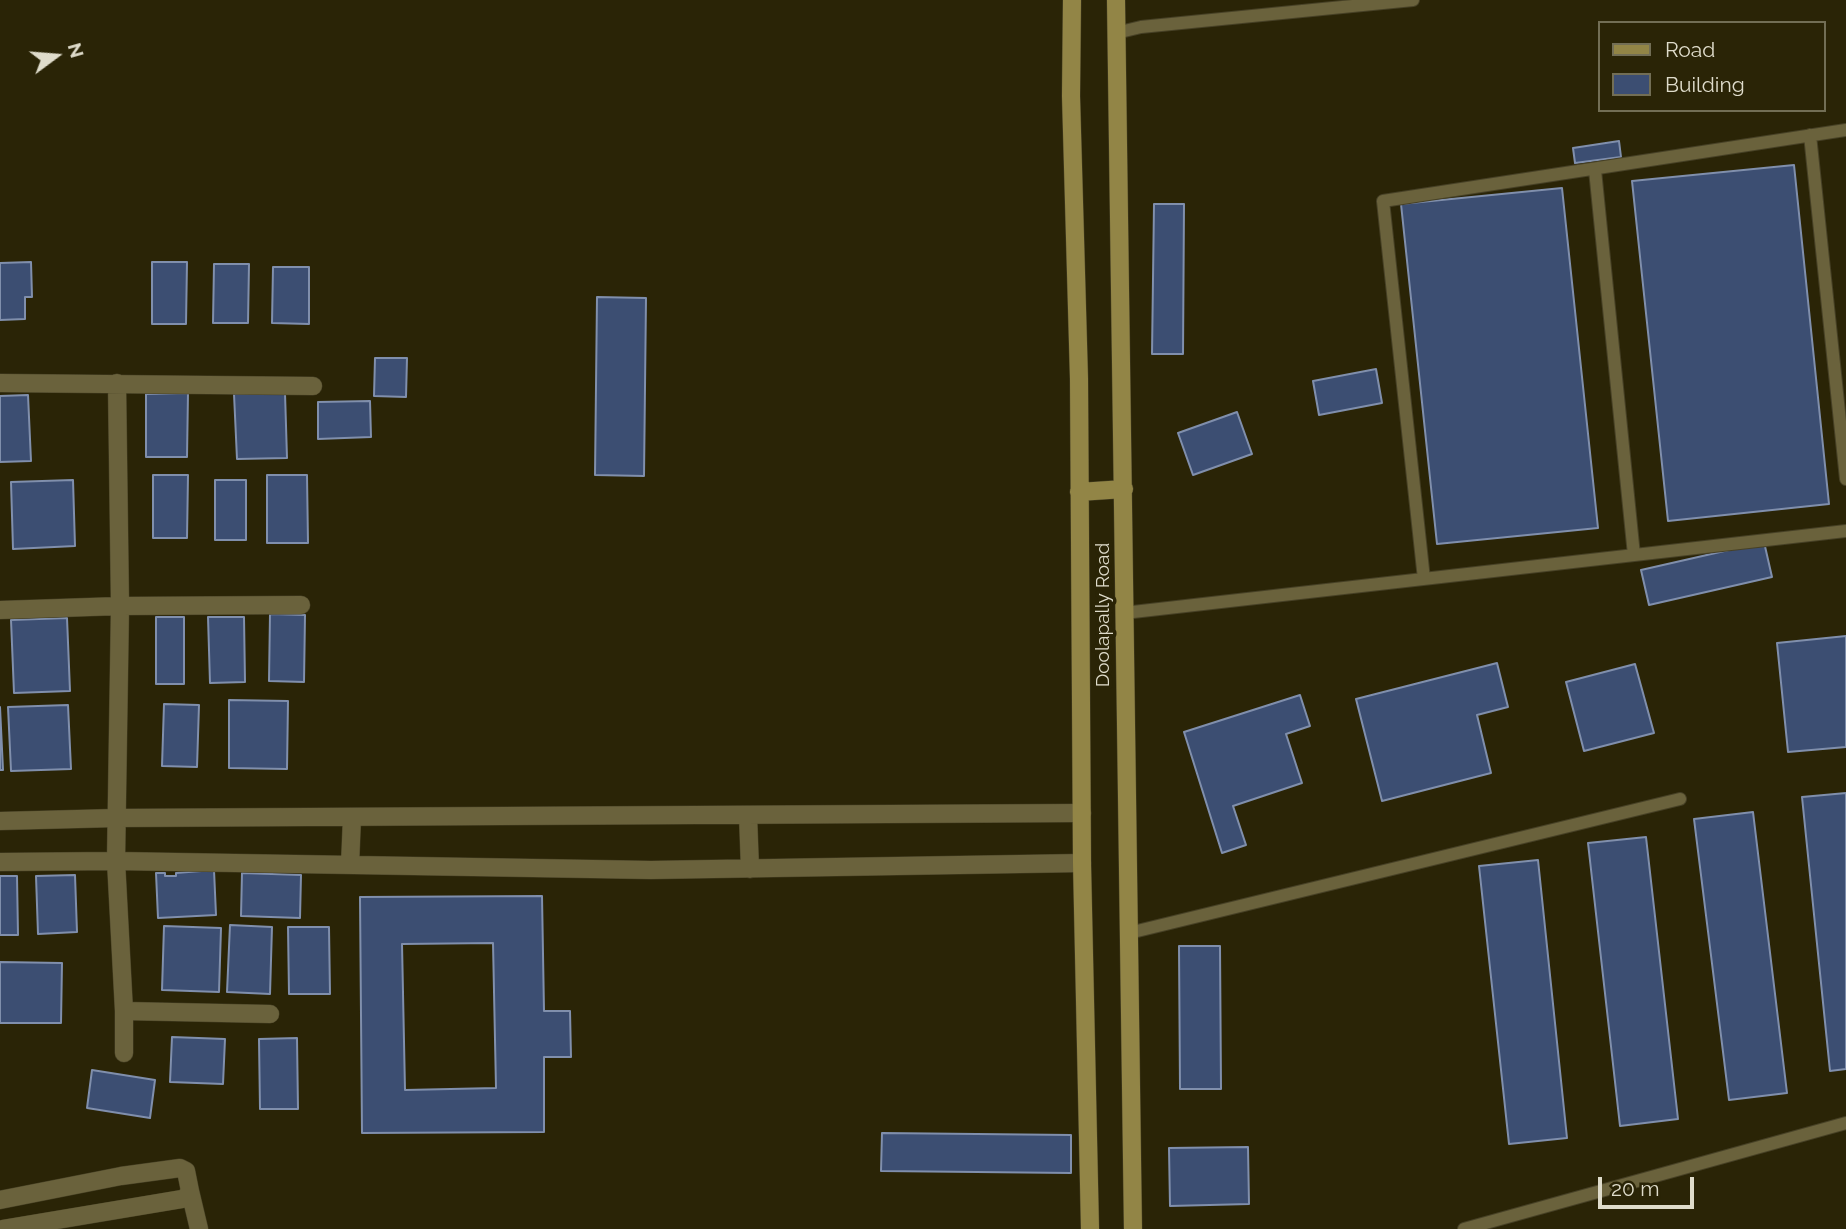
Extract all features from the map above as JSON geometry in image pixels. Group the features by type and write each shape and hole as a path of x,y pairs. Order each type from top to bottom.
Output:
{"main road":[{"name":"Doolapally Road","path":"1072,0 1071,96 1079,379 1082,863 1090,1229"},
{"name":"Doolapally Road","path":"1116,0 1133,1229"},
{"path":"1079,492 1124,489"}],"street":[{"path":"0,383 313,386"},
{"path":"117,383 120,606 116,862 124,1053"},
{"path":"0,610 301,605"},
{"path":"0,821 116,818 1082,813"},
{"path":"748,815 750,869"},
{"path":"350,865 352,817"},
{"path":"0,862 651,870 1082,863"},
{"path":"124,1011 270,1014"},
{"path":"0,1200 121,1176 180,1168 186,1171 198,1229"},
{"path":"3,1229 181,1199 190,1191"}],"lane":[{"path":"1116,33 1141,27 1413,0"},
{"path":"1424,579 1383,201 1846,131"},
{"path":"1810,135 1846,480"},
{"path":"1595,170 1634,555"},
{"path":"1124,613 1846,531"},
{"path":"1129,933 1680,799"},
{"path":"1464,1229 1846,1123"}],"building":[{"path":"1619,141 1621,157 1575,163 1573,148"},
{"path":"1794,165 1829,504 1668,521 1632,181"},
{"path":"1562,188 1598,528 1437,544 1401,204"},
{"path":"1154,204 1184,204 1183,354 1152,354"},
{"path":"31,262 32,297 25,297 25,319 0,320 0,263"},
{"path":"152,262 187,262 186,324 152,324"},
{"path":"214,264 249,264 248,323 213,323"},
{"path":"273,267 309,267 309,324 272,323"},
{"path":"597,297 646,298 644,476 595,475"},
{"path":"375,358 407,358 406,397 374,396"},
{"path":"1376,369 1382,403 1319,415 1313,381"},
{"path":"188,393 187,457 146,457 146,394"},
{"path":"285,393 287,458 237,459 234,394"},
{"path":"28,395 31,461 0,462 0,396"},
{"path":"370,401 371,437 318,439 318,402"},
{"path":"1237,412 1252,454 1193,475 1178,433"},
{"path":"153,475 188,475 187,538 153,538"},
{"path":"267,475 307,475 308,543 267,543"},
{"path":"73,480 75,546 13,549 11,482"},
{"path":"215,480 246,480 246,540 215,540"},
{"path":"1764,542 1772,577 1649,605 1641,570"},
{"path":"270,614 305,615 304,682 269,681"},
{"path":"156,617 184,617 184,684 156,684"},
{"path":"208,617 244,617 245,682 210,683"},
{"path":"67,618 70,691 14,693 11,620"},
{"path":"1846,636 1846,747 1788,752 1777,643"},
{"path":"1497,663 1508,707 1477,715 1491,773 1382,801 1356,699"},
{"path":"1635,664 1654,733 1584,751 1566,682"},
{"path":"1300,695 1310,726 1286,734 1302,783 1233,806 1246,845 1222,853 1184,732"},
{"path":"229,700 288,701 287,769 229,768"},
{"path":"164,704 199,705 197,767 162,766"},
{"path":"68,705 71,769 11,771 8,707"},
{"path":"0,707 3,770 0,770"},
{"path":"1846,793 1846,1069 1830,1071 1802,797"},
{"path":"1753,812 1787,1093 1729,1100 1694,819"},
{"path":"1646,837 1678,1119 1620,1126 1588,843"},
{"path":"1538,860 1567,1138 1509,1144 1479,866"},
{"path":"214,870 216,915 158,918 156,873 176,876 176,873"},
{"path":"242,873 301,875 300,918 241,916"},
{"path":"75,875 77,932 38,934 36,876"},
{"path":"0,876 17,876 18,935 0,935"},
{"path":"542,896 544,1011 570,1011 571,1057 544,1057 544,1132 362,1133 360,897","holes":["493,943 496,1088 405,1090 402,944"]},
{"path":"230,925 272,927 270,994 227,992"},
{"path":"164,926 221,928 219,992 162,990"},
{"path":"288,927 329,927 330,994 289,994"},
{"path":"1179,946 1220,946 1221,1089 1180,1089"},
{"path":"0,962 62,963 61,1023 0,1023"},
{"path":"172,1037 225,1039 223,1084 170,1082"},
{"path":"297,1038 298,1109 260,1109 259,1039"},
{"path":"92,1070 155,1080 150,1118 87,1108"},
{"path":"882,1133 1071,1135 1071,1173 881,1171"},
{"path":"1248,1147 1249,1204 1170,1206 1169,1148"}]}
